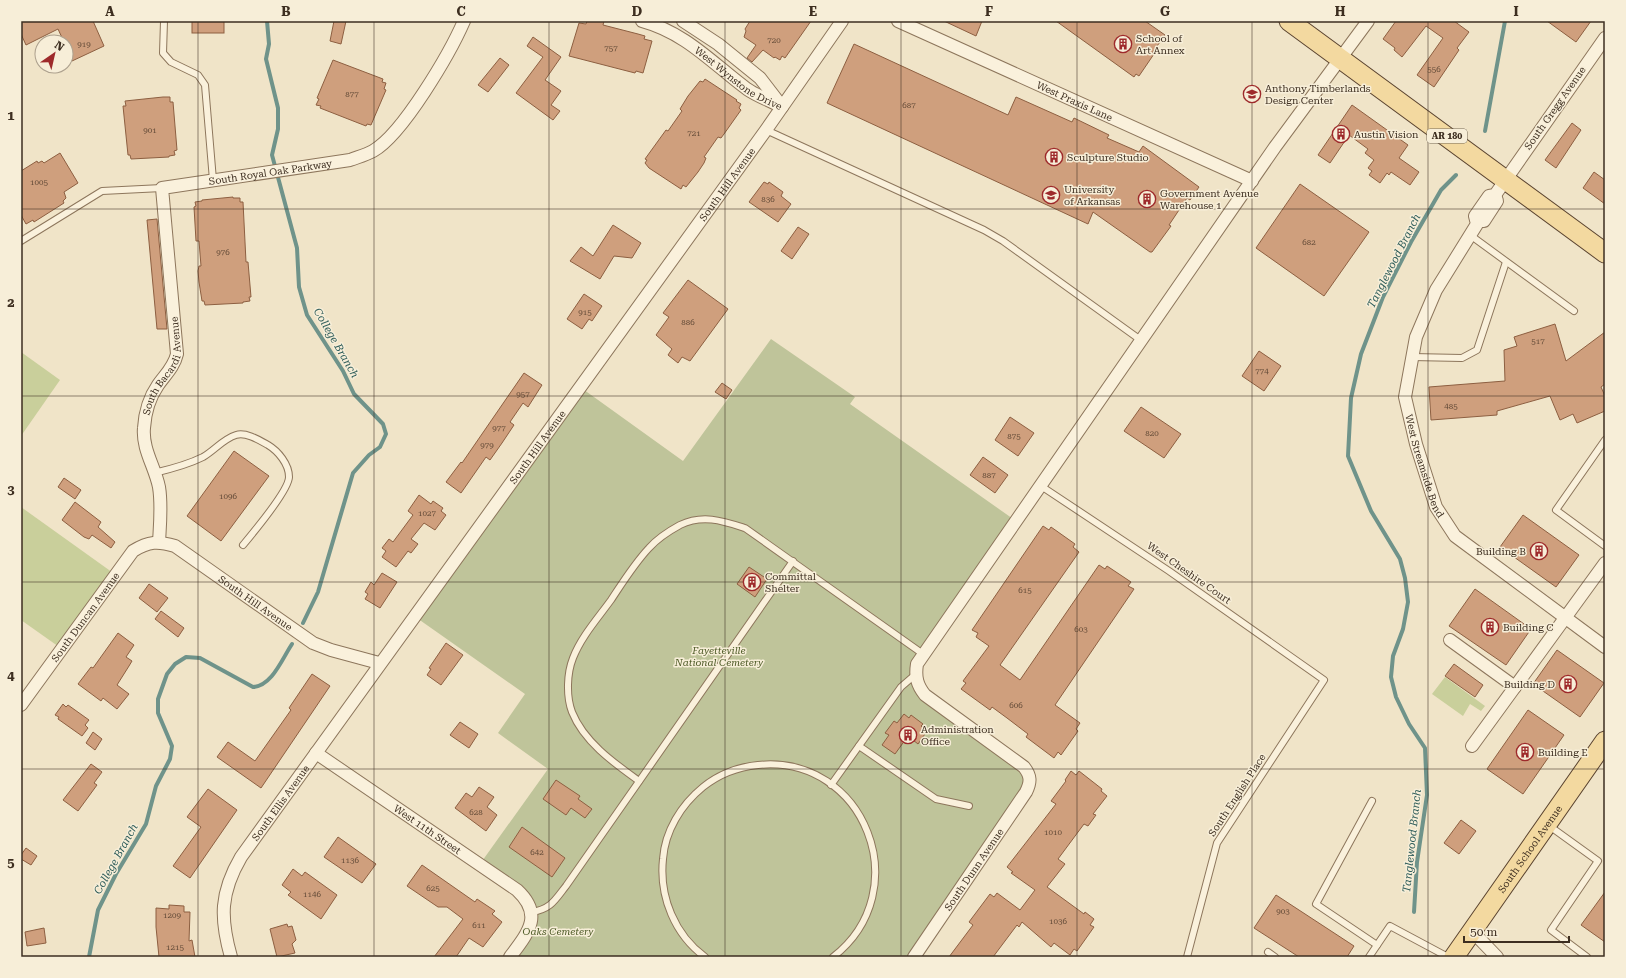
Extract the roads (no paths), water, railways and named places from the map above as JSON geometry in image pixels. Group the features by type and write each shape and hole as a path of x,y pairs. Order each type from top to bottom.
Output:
{"main road":[{"name":"AR 180","path":"1289,21 1605,253"},
{"name":"South School Avenue","path":"1454,957 1605,741"}],"street":[{"name":"South Royal Oak Parkway","path":"162,188 350,160 374,151 398,129 428,86 464,21"},
{"name":"West Wynstone Drive","path":"642,21 669,30 682,37 749,90 782,107"},
{"name":"West Wynstone Drive","path":"683,21 718,44 760,78 782,107"},
{"name":"South Hill Avenue","path":"159,542 175,546 313,643 331,650 380,664 766,130 842,21"},
{"name":"West Praxis Lane","path":"898,21 1252,180"},
{"path":"916,674 917,664 923,654 1142,341 1252,180 1368,21"},
{"name":"South Gregg Avenue","path":"1505,179 1605,38"},
{"name":"West Streamside Bend","path":"1505,179 1495,194 1489,196 1475,216 1478,221 1436,290 1416,337 1405,397 1416,444 1436,507 1455,536 1605,647"},
{"name":"South Bacardi Avenue","path":"159,542 161,512 159,487 147,454 144,429 148,402 158,385 175,363 177,354 162,188"},
{"name":"South Duncan Avenue","path":"21,705 133,551 144,544 159,542"},
{"path":"1472,746 1605,563"},
{"path":"1450,640 1515,687"},
{"name":"South Ellis Avenue","path":"231,957 225,934 223,915 224,894 230,875 241,857 380,664"},
{"name":"South Dunn Avenue","path":"914,957 1026,792 1030,780 1024,767 925,695 918,686 916,674"},
{"name":"West 11th Street","path":"316,753 517,890 527,899 532,912"},
{"path":"510,957 530,929 532,924 532,912"},
{"path":"1472,931 1497,957"}],"lane":[{"path":"164,21 162,53 171,62 198,75 205,85 213,180"},
{"path":"766,130 984,230 1004,241 1142,341"},
{"name":"South Royal Oak Parkway","path":"21,241 102,191 162,188"},
{"path":"1470,235 1574,311"},
{"path":"1412,357 1462,358 1477,350 1506,262"},
{"path":"154,473 182,467 205,456 223,441 238,435 254,437 271,447 284,460 289,477 285,489 243,545"},
{"path":"1605,440 1556,510 1605,546"},
{"path":"1599,448 1605,453"},
{"name":"West Cheshire Court","path":"1041,486 1169,571 1324,680"},
{"path":"639,781 619,766 589,739 572,711 568,676 573,659 582,641 649,548 663,535 681,525 699,520 717,519 745,528 923,654"},
{"path":"532,912 543,910 552,904 793,561"},
{"path":"831,785 901,687 916,674"},
{"name":"South English Place","path":"1187,957 1217,843 1324,680"},
{"path":"859,746 936,799 969,806"},
{"path":"705,957 688,941 676,925 668,906 663,886 662,865 665,845 672,825 683,807 697,792 714,779 733,770 754,766 775,765 796,768 815,775 831,785 849,801 861,818 873,847 876,868 872,899 865,919 850,941 833,957"},
{"path":"1372,801 1316,904 1377,946"},
{"path":"1547,824 1598,861 1551,930 1587,957"},
{"path":"1369,957 1390,926 1448,957"},
{"path":"1268,952 1275,957"}],"waterway":[{"name":"College Branch","path":"267,21 269,44 266,59 278,108 278,129 272,155 297,248 299,287 307,315 343,371 354,394 383,424 386,434 380,447 369,455 353,473 318,592 303,623"},
{"name":"Tanglewood Branch","path":"1485,131 1505,21"},
{"name":"Tanglewood Branch","path":"1414,912 1417,862 1427,795 1425,748 1409,724 1396,697 1391,677 1393,656 1403,629 1408,602 1405,578 1400,559 1371,511 1348,456 1351,398 1361,354 1383,297 1411,242 1441,190 1456,175"},
{"name":"College Branch","path":"89,957 98,910 116,874 146,824 156,786 170,759 172,746 158,713 158,699 167,674 175,664 186,657 200,658 253,687 266,682 271,677 292,644"}],"place":[{"name":"School of Art Annex","path":"1123,44"},
{"name":"Anthony Timberlands Design Center","path":"1252,94"},
{"name":"Austin Vision","path":"1341,134"},
{"name":"Sculpture Studio","path":"1054,157"},
{"name":"University of Arkansas","path":"1051,195"},
{"name":"Government Avenue Warehouse 1","path":"1147,199"},
{"name":"Building B","path":"1539,551"},
{"name":"Committal Shelter","path":"752,582"},
{"name":"Building C","path":"1490,627"},
{"name":"Building D","path":"1568,684"},
{"name":"Administration Office","path":"908,735"},
{"name":"Building E","path":"1525,752"}],"park label":[{"name":"Fayetteville National Cemetery","path":"719,656"},
{"name":"Oaks Cemetery","path":"558,931"}]}
